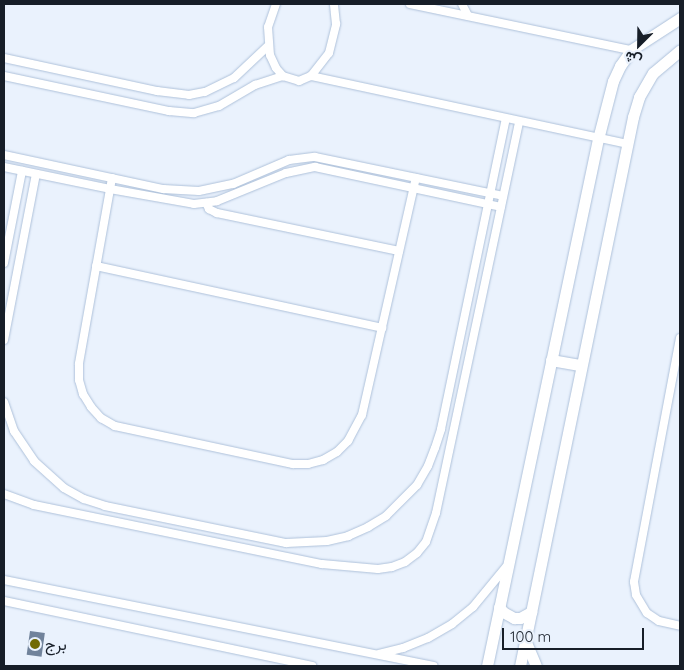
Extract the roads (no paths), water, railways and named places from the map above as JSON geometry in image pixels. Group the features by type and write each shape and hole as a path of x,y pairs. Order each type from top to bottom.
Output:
{"street":[{"path":"276,4 268,27 268,46 276,68 282,76"},
{"path":"4,76 168,111 194,112 219,106 255,85 282,76 299,81 311,76 324,62 333,44 336,24 334,4"},
{"path":"410,4 631,50"},
{"path":"441,10 447,4"},
{"path":"462,4 468,16"},
{"path":"487,666 598,139 617,70 631,50 680,18"},
{"path":"4,58 157,91 189,95 205,92 234,78 268,46"},
{"path":"520,666 580,364 635,110 645,84 662,63 680,50"},
{"path":"66,89 70,72"},
{"path":"311,76 627,144"},
{"path":"4,402 14,431 23,447 46,474 64,488 105,506 267,540 305,544 348,536 374,524 403,502 417,485 428,466 441,429 506,119"},
{"path":"4,494 34,505 302,560 359,569 392,567 411,557 426,542 440,498 519,122"},
{"path":"4,155 163,189 199,191 233,184 290,160 315,157 503,196"},
{"path":"4,167 179,203 206,203 236,194 286,173 315,167 501,207"},
{"path":"4,264 22,171"},
{"path":"4,340 36,174"},
{"path":"112,178 79,364 81,387 91,407 101,418 114,426 277,462 308,464 323,460 337,452 348,441 362,415 416,178"},
{"path":"206,203 209,209 217,213 399,250"},
{"path":"96,266 382,328"},
{"path":"680,338 634,582 639,602 647,613 659,620 680,626"},
{"path":"551,360 580,364"},
{"path":"192,537 194,525"},
{"path":"302,560 305,544"},
{"path":"376,654 420,642 452,624 473,607 508,563"},
{"path":"4,580 434,666"},
{"path":"4,601 312,666"},
{"path":"499,607 503,612 514,618 520,618 531,612"},
{"path":"525,640 536,666"}],"place":[{"name":"برج","path":"35,644"}]}
